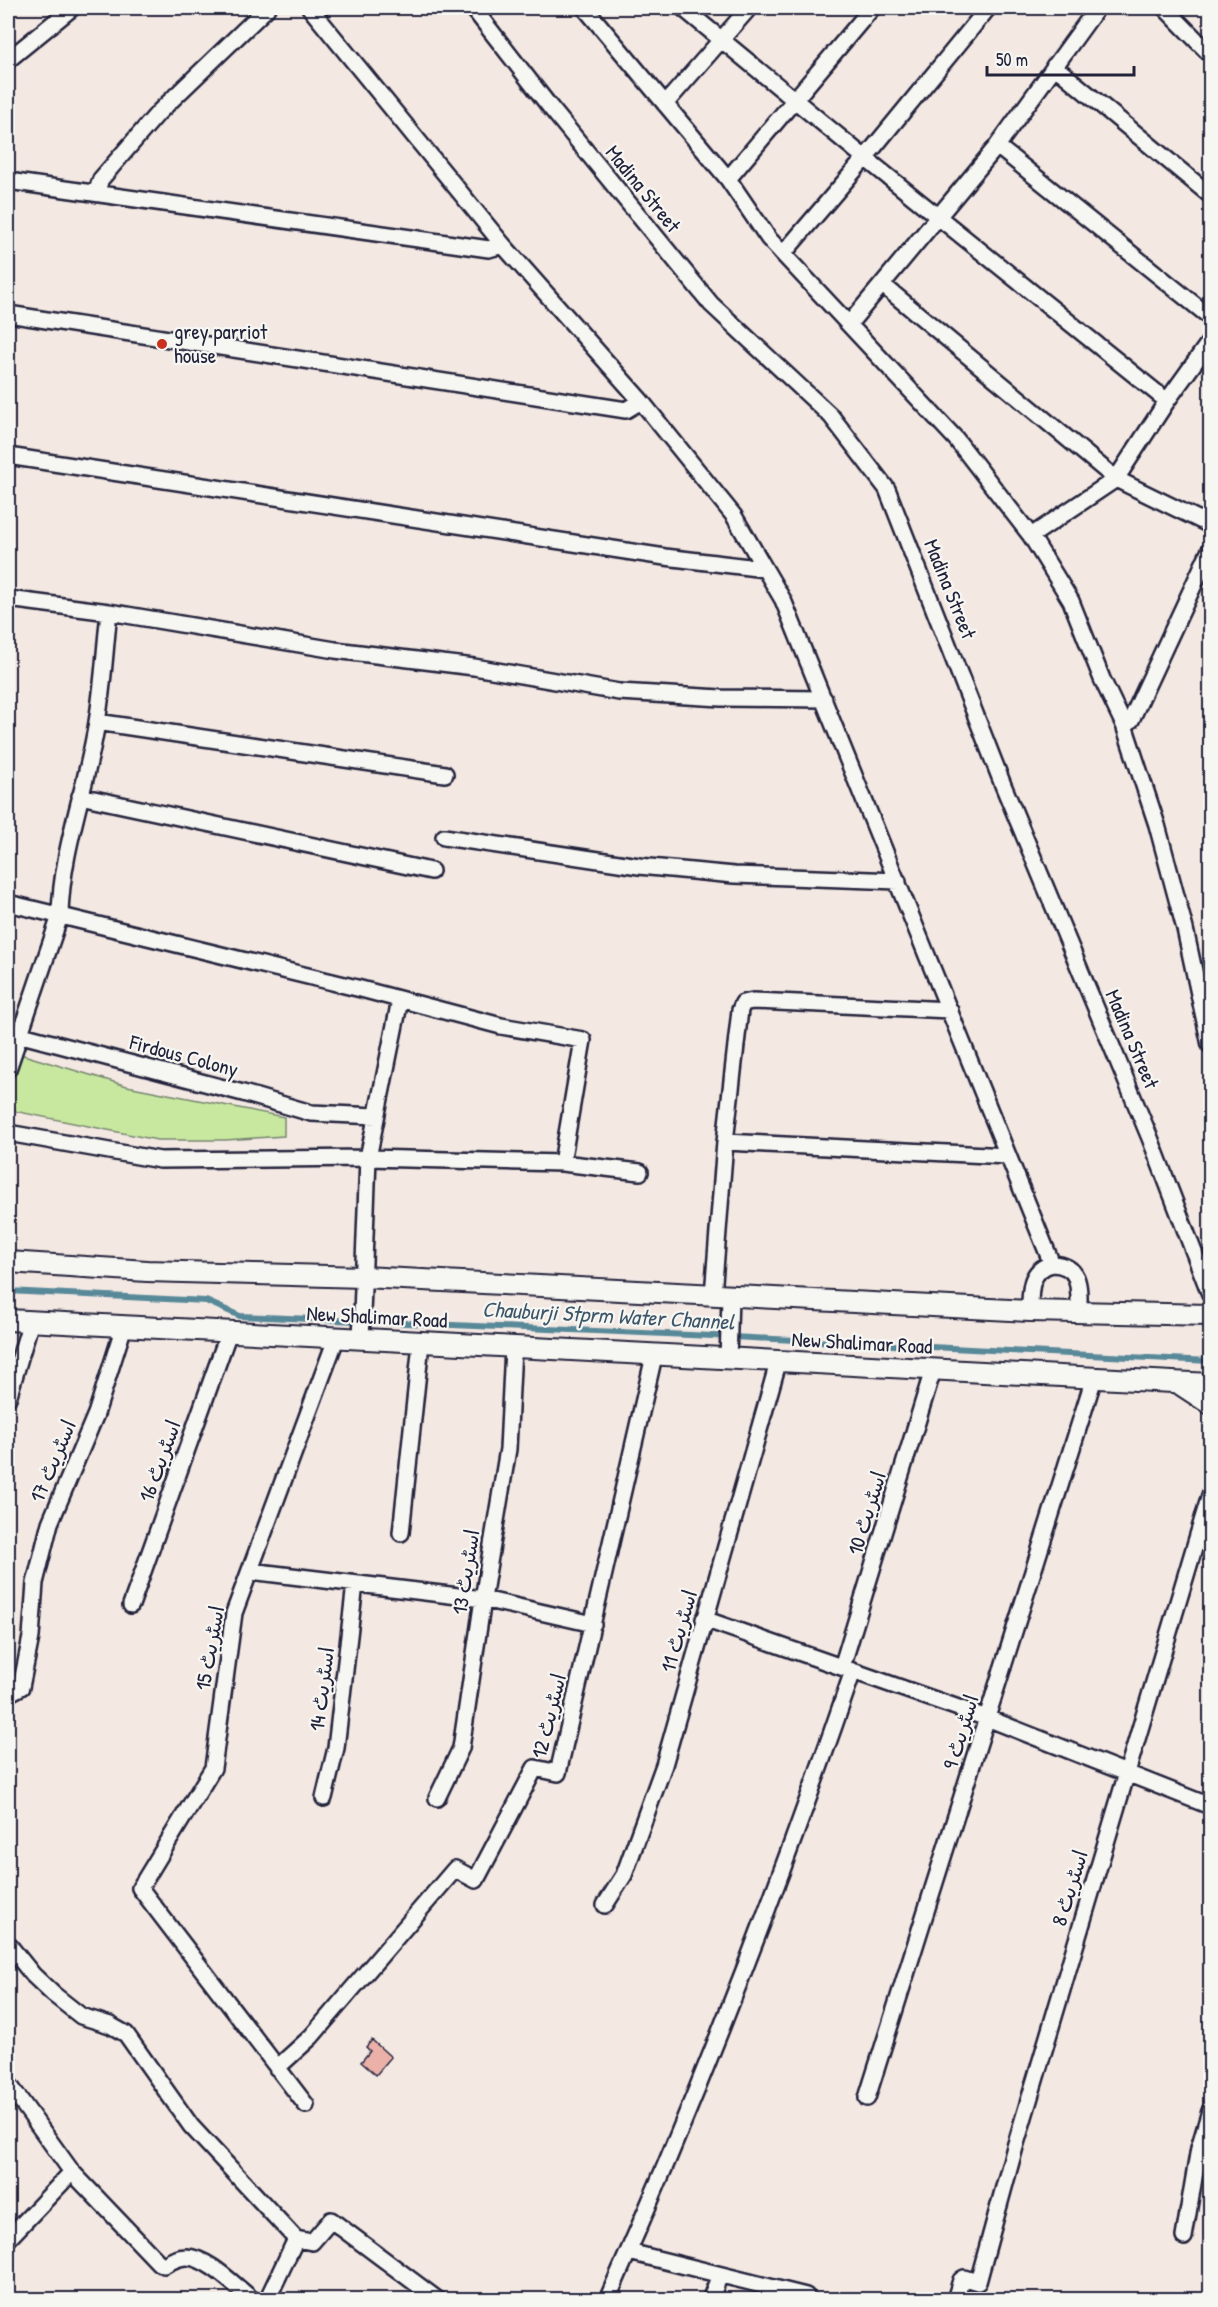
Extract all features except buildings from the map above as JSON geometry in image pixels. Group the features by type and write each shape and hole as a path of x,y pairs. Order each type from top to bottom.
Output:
{"street":[{"path":"8,60 72,8"},
{"path":"96,193 101,179 158,112 267,8"},
{"path":"310,8 503,245 641,401 734,516 783,600 1052,1264"},
{"name":"Madina Street","path":"473,8 550,107 711,304 831,416 887,489 1003,785 1150,1138 1210,1294"},
{"path":"585,8 728,179 769,239 956,439 1031,536 1071,601 1102,679 1124,725 1163,848 1185,929 1210,1046"},
{"path":"683,8 1167,401"},
{"path":"665,104 749,8"},
{"path":"728,179 872,8"},
{"path":"783,254 988,8"},
{"path":"849,324 884,285 997,146 1096,8"},
{"path":"1165,8 1210,54"},
{"path":"1054,66 1210,195"},
{"path":"997,146 1210,317"},
{"path":"8,181 489,249 503,245"},
{"path":"884,285 1116,479 1210,525"},
{"path":"8,314 626,410 641,401"},
{"path":"1031,536 1116,479 1210,341"},
{"path":"8,456 665,557 765,569"},
{"path":"1124,725 1131,720 1210,550"},
{"path":"8,599 109,612 335,650 474,667 619,692 721,698 824,699"},
{"path":"8,1070 60,916 60,900 70,838 97,722 109,612"},
{"path":"97,722 445,774"},
{"path":"80,796 431,871"},
{"path":"444,837 639,866 734,875 898,881"},
{"path":"8,903 501,1026 583,1040 562,1163"},
{"path":"361,1333 368,1158 400,1000"},
{"path":"728,1354 724,1301 725,1142 740,1010 743,1003 753,1001 950,1010"},
{"name":"Firdous Colony","path":"18,1035 243,1093 311,1113 376,1116"},
{"path":"8,1132 160,1160 368,1158 562,1163 640,1172"},
{"path":"725,1142 1008,1156"},
{"path":"8,1262 363,1284 724,1301 1210,1315"},
{"path":"1030,1311 1032,1280 1038,1271 1052,1264 1060,1264 1071,1270 1077,1277 1079,1312"},
{"name":"New Shalimar Road","path":"8,1320 336,1339 361,1333 421,1344 654,1356 728,1354 778,1363 1210,1384"},
{"path":"8,1398 31,1321"},
{"name":"اسٹریٹ 17","path":"14,1690 31,1637 35,1583 50,1523 96,1414 124,1326"},
{"name":"اسٹریٹ 16","path":"131,1605 229,1332"},
{"name":"اسٹریٹ 15","path":"278,2068 140,1888 213,1768 234,1613 336,1339"},
{"path":"401,1533 421,1344"},
{"name":"اسٹریٹ 13","path":"437,1798 461,1748 508,1449 513,1348"},
{"name":"اسٹریٹ 12","path":"278,2068 311,2037 455,1869 476,1880 535,1768 558,1773 654,1356"},
{"name":"اسٹریٹ 11","path":"605,1905 624,1875 664,1765 778,1363"},
{"name":"اسٹریٹ 10","path":"607,2300 629,2252 756,1943 800,1827 848,1669 933,1370"},
{"name":"اسٹریٹ 9","path":"867,2098 1094,1378"},
{"path":"1176,1382 1210,1404"},
{"name":"اسٹریٹ 8","path":"955,2300 961,2280 964,2278 978,2282 1015,2147 1210,1495"},
{"path":"250,1572 483,1599 593,1624"},
{"name":"اسٹریٹ 14","path":"324,1798 336,1748 355,1584"},
{"path":"704,1618 987,1718 1210,1806"},
{"path":"8,1944 33,1975 81,2016 110,2025 126,2034 191,2126 296,2239 312,2241 331,2220 438,2300"},
{"path":"278,2068 306,2105"},
{"path":"8,2083 72,2172 159,2263 164,2265 175,2259 187,2257 194,2259 213,2267 253,2300"},
{"path":"1184,2237 1199,2148 1210,2111"},
{"path":"8,2239 72,2172"},
{"path":"267,2300 296,2239"},
{"path":"629,2252 806,2296 804,2300"},
{"path":"710,2300 720,2275"}],"green space":[{"path":"10,1051 127,1086 284,1117 284,1136 225,1140 157,1140 14,1111"}],"waterway":[{"name":"Chauburji Stprm Water Channel","path":"8,1291 206,1301 240,1316 713,1336 1210,1361"}],"place":[{"name":"grey parriot house","path":"162,344"}]}
